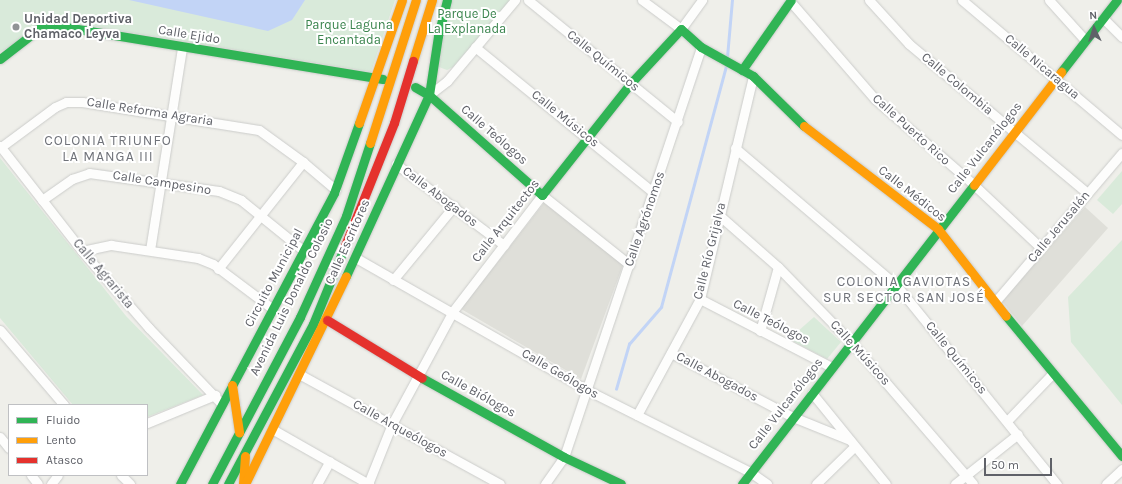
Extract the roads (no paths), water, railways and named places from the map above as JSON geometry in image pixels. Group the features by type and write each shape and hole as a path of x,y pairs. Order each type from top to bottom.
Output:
{"street":[{"path":"380,79 402,0"},
{"name":"Avenida Luis Donaldo Colosio","path":"212,484 300,317 346,216 416,0"},
{"name":"Avenida Luis Donaldo Colosio","path":"228,484 313,324 394,123 432,0"},
{"name":"Calle Escritores","path":"244,484 327,320 428,95 447,0"},
{"path":"428,95 447,81 515,0"},
{"name":"Calle Químicos","path":"528,0 678,122"},
{"name":"Calle Médicos","path":"642,0 681,29 701,47 753,76 806,129 938,229 1052,374 1122,456"},
{"name":"Calle Arquitectos","path":"368,484 392,424 453,311 630,84 681,29 702,0"},
{"name":"Calle Colombia","path":"869,0 909,44 1087,193"},
{"name":"Calle Nicaragua","path":"962,0 1122,135"},
{"path":"1049,0 1086,40"},
{"name":"Calle Vulcanólogos","path":"742,484 831,367 897,286 938,229 1117,0"},
{"path":"742,70 791,1"},
{"name":"Calle Puerto Rico","path":"791,1 875,100 973,184 1040,248"},
{"path":"1103,18 1122,37"},
{"name":"Calle Ejido","path":"0,59 31,34 49,25 380,79"},
{"path":"150,250 182,47"},
{"name":"Calle Músicos","path":"475,47 588,137 654,193"},
{"name":"Calle Agrónomos","path":"545,484 564,457 588,390 678,122 701,47"},
{"path":"431,74 447,81"},
{"name":"Calle Río Grijalva","path":"637,415 700,299 753,76"},
{"name":"Circuito Municipal","path":"180,484 336,190 380,79"},
{"name":"Calle Teólogos","path":"415,87 428,95 542,195 630,265"},
{"name":"Calle Reforma Agraria","path":"0,146 50,110 66,102 82,102 259,130 304,162 336,190"},
{"name":"Calle Agrarista","path":"0,146 82,251 149,328 222,404"},
{"name":"Calle Químicos","path":"735,148 897,286 1018,434 1056,484"},
{"name":"Calle Jerusalén","path":"995,302 1122,153"},
{"path":"218,269 260,214 304,162"},
{"name":"Calle Abogados","path":"396,164 504,245"},
{"name":"Calle Campesino","path":"42,200 72,179 89,173 225,193 260,214 304,250"},
{"path":"393,280 454,206"},
{"name":"Calle Músicos","path":"720,216 778,267 851,342 973,484"},
{"path":"82,251 111,245 198,258 218,269 273,309"},
{"name":"Calle Geólogos","path":"356,258 393,280 453,311 588,390 750,472 767,484"},
{"path":"760,331 778,267"},
{"name":"Calle Teólogos","path":"700,299 831,367"},
{"name":"Calle Biólogos","path":"327,320 418,376 564,457 621,484"},
{"path":"0,331 63,404"},
{"name":"Calle Abogados","path":"671,352 793,417 853,443"},
{"name":"Calle Arqueólogos","path":"299,374 500,484"},
{"path":"1007,421 1052,374"},
{"path":"232,386 239,432"},
{"path":"812,392 886,484"},
{"path":"148,423 215,395"},
{"path":"272,428 368,484"},
{"path":"955,484 1018,434"},
{"path":"0,437 8,447"},
{"path":"816,484 853,443"},
{"path":"244,484 245,452"},
{"path":"316,484 330,461"},
{"path":"1106,484 1122,469"},
{"path":"32,476 38,484"},
{"path":"51,484 57,476"}],"water":[{"path":"129,0 305,0 292,20 268,31"}],"waterway":[{"path":"727,57 732,0"},
{"path":"616,389 629,344 661,307 726,66"}],"place":[{"name":"Unidad Deportiva Chamaco Leyva","path":"16,27"}],"district":[{"name":"COLONIA TRIUNFO LA MANGA III","path":"108,150"},
{"name":"COLONIA GAVIOTAS SUR SECTOR SAN JOSÉ","path":"904,290"}],"park label":[{"name":"Parque De La Explanada","path":"467,22"},
{"name":"Parque Laguna Encantada","path":"349,34"}]}
